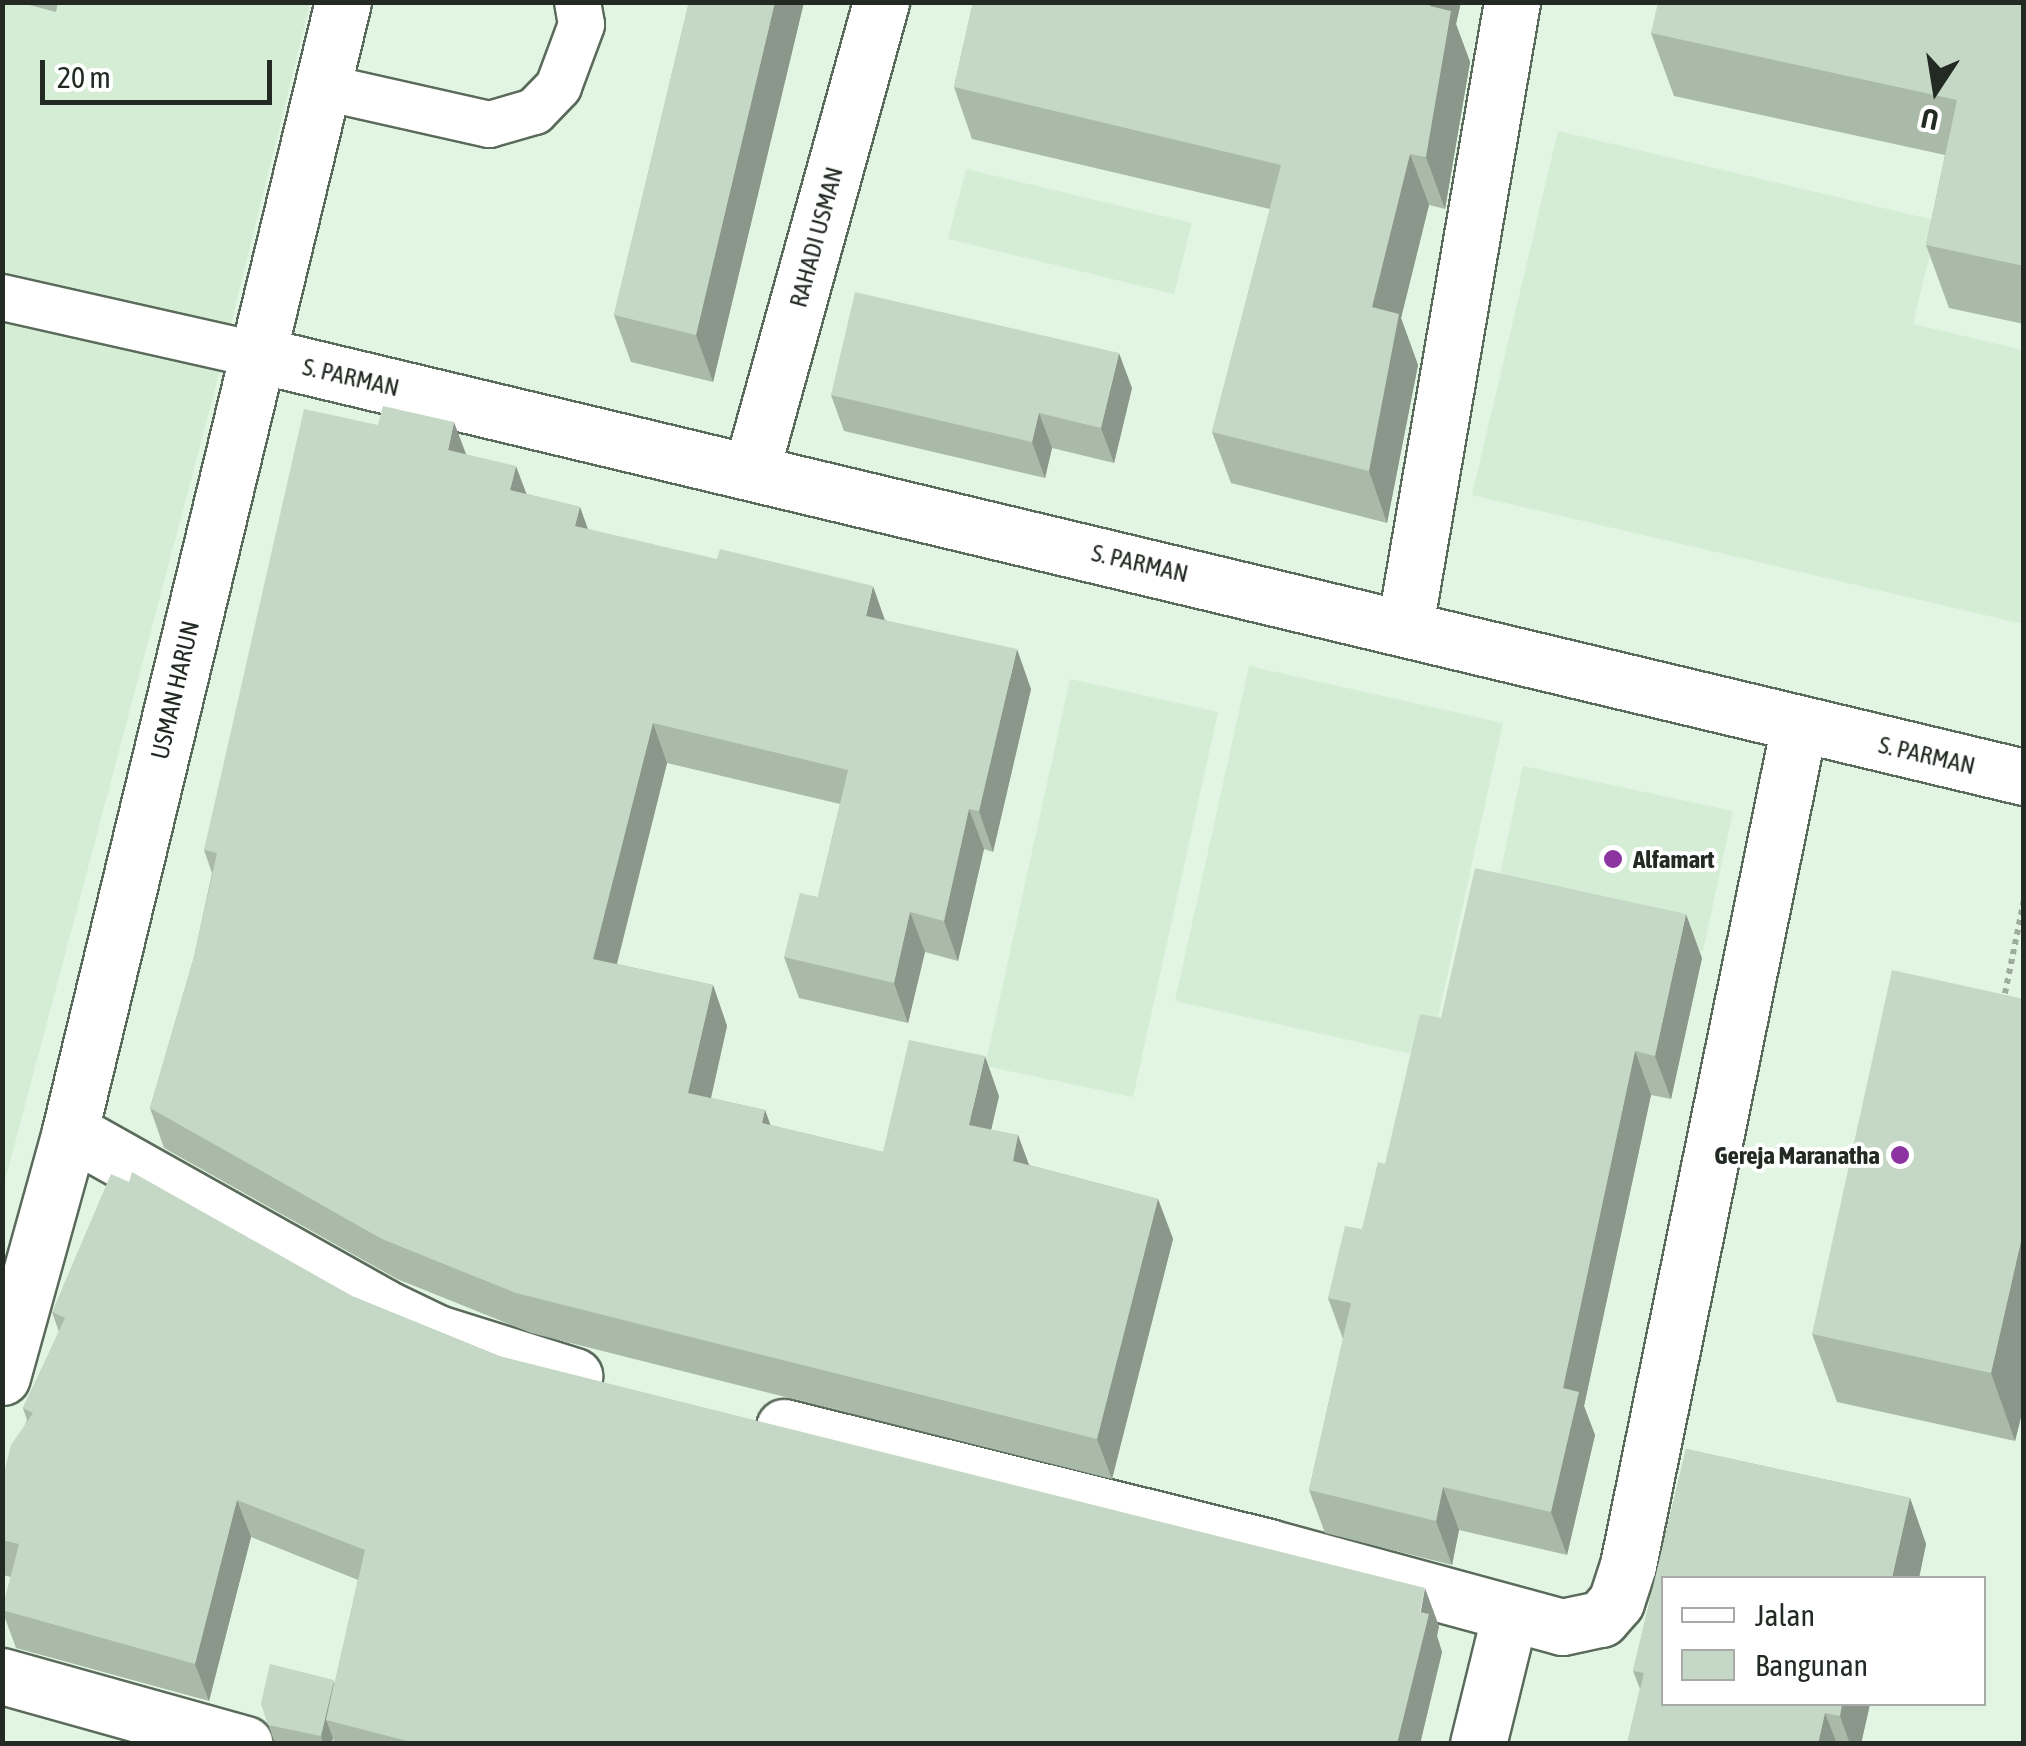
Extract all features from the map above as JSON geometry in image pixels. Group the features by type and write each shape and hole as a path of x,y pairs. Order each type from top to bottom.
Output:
{"street":[{"name":"USMAN HARUN","path":"2,1377 70,1131 343,2"},
{"name":"RAHADI USMAN","path":"752,472 881,2"},
{"path":"1405,626 1512,2"},
{"name":"S. PARMAN","path":"255,354 2024,777"},
{"path":"732,1415 1268,1546 1510,1614 1575,1628 1601,1618 1616,1602 1799,726"},
{"path":"70,1131 436,1333 617,1386"},
{"path":"1478,1744 1510,1614"},
{"path":"2,1676 245,1744"}],"lane":[{"path":"320,86 490,124 534,111 558,86 580,24 577,2"},
{"path":"2,297 255,354"}],"path":[{"path":"2001,1015 2024,900"}],"shaded area":[{"path":"3,3 310,3 213,397 3,1188"},
{"path":"1558,131 1938,221 1913,324 2023,350 2023,624 1472,495"},
{"path":"966,169 1192,223 1174,294 948,239"},
{"path":"1249,666 1503,723 1429,1058 1175,1001"},
{"path":"1070,679 1218,712 1133,1097 985,1066"},
{"name":"Alfamart","path":"1523,766 1733,811 1703,951 1493,907"}],"building":[{"path":"689,2 775,2 696,335 614,315"},
{"path":"973,2 1430,2 1430,6 1451,11 1426,157 1410,154 1372,307 1399,314 1369,471 1212,432 1281,165 954,87"},
{"path":"1658,2 2024,2 2024,266 1926,245 1957,100 1651,33"},
{"path":"855,292 1119,353 1101,428 1039,413 1032,442 831,395"},
{"path":"383,406 454,422 448,450 516,466 510,490 580,507 575,526 717,559 720,549 873,586 866,616 1017,649 979,811 969,809 944,921 910,912 894,983 784,957 800,893 818,897 848,770 653,723 593,959 713,985 688,1093 765,1110 762,1123 883,1152 909,1040 985,1056 969,1125 1018,1135 1013,1161 1158,1199 1097,1439 516,1293 382,1239 150,1108 194,957 217,853 204,850 304,409 378,425"},
{"path":"1475,868 1686,914 1655,1056 1635,1051 1563,1388 1579,1392 1551,1512 1443,1487 1436,1521 1309,1490 1351,1303 1328,1298 1345,1226 1362,1229 1378,1162 1385,1164 1420,1014 1441,1018"},
{"path":"1892,970 2024,999 2024,1228 1991,1373 1812,1334"},
{"path":"132,1172 354,1297 499,1356 1425,1588 1420,1612 1429,1614 1397,1744 419,1744 326,1720 365,1550 237,1500 195,1664 2,1610 19,1544 2,1540 2,1481 11,1445 33,1413 23,1408 65,1318 52,1312 111,1174 129,1182"},
{"path":"1686,1449 1910,1498 1892,1576 1661,1576 1661,1706 1842,1706 1840,1716 1825,1713 1818,1744 1627,1744 1644,1673 1633,1671"},
{"path":"270,1664 334,1680 321,1736 268,1725 261,1703"}],"place":[{"name":"Alfamart","path":"1613,859"},
{"name":"Gereja Maranatha","path":"1900,1155"}]}
